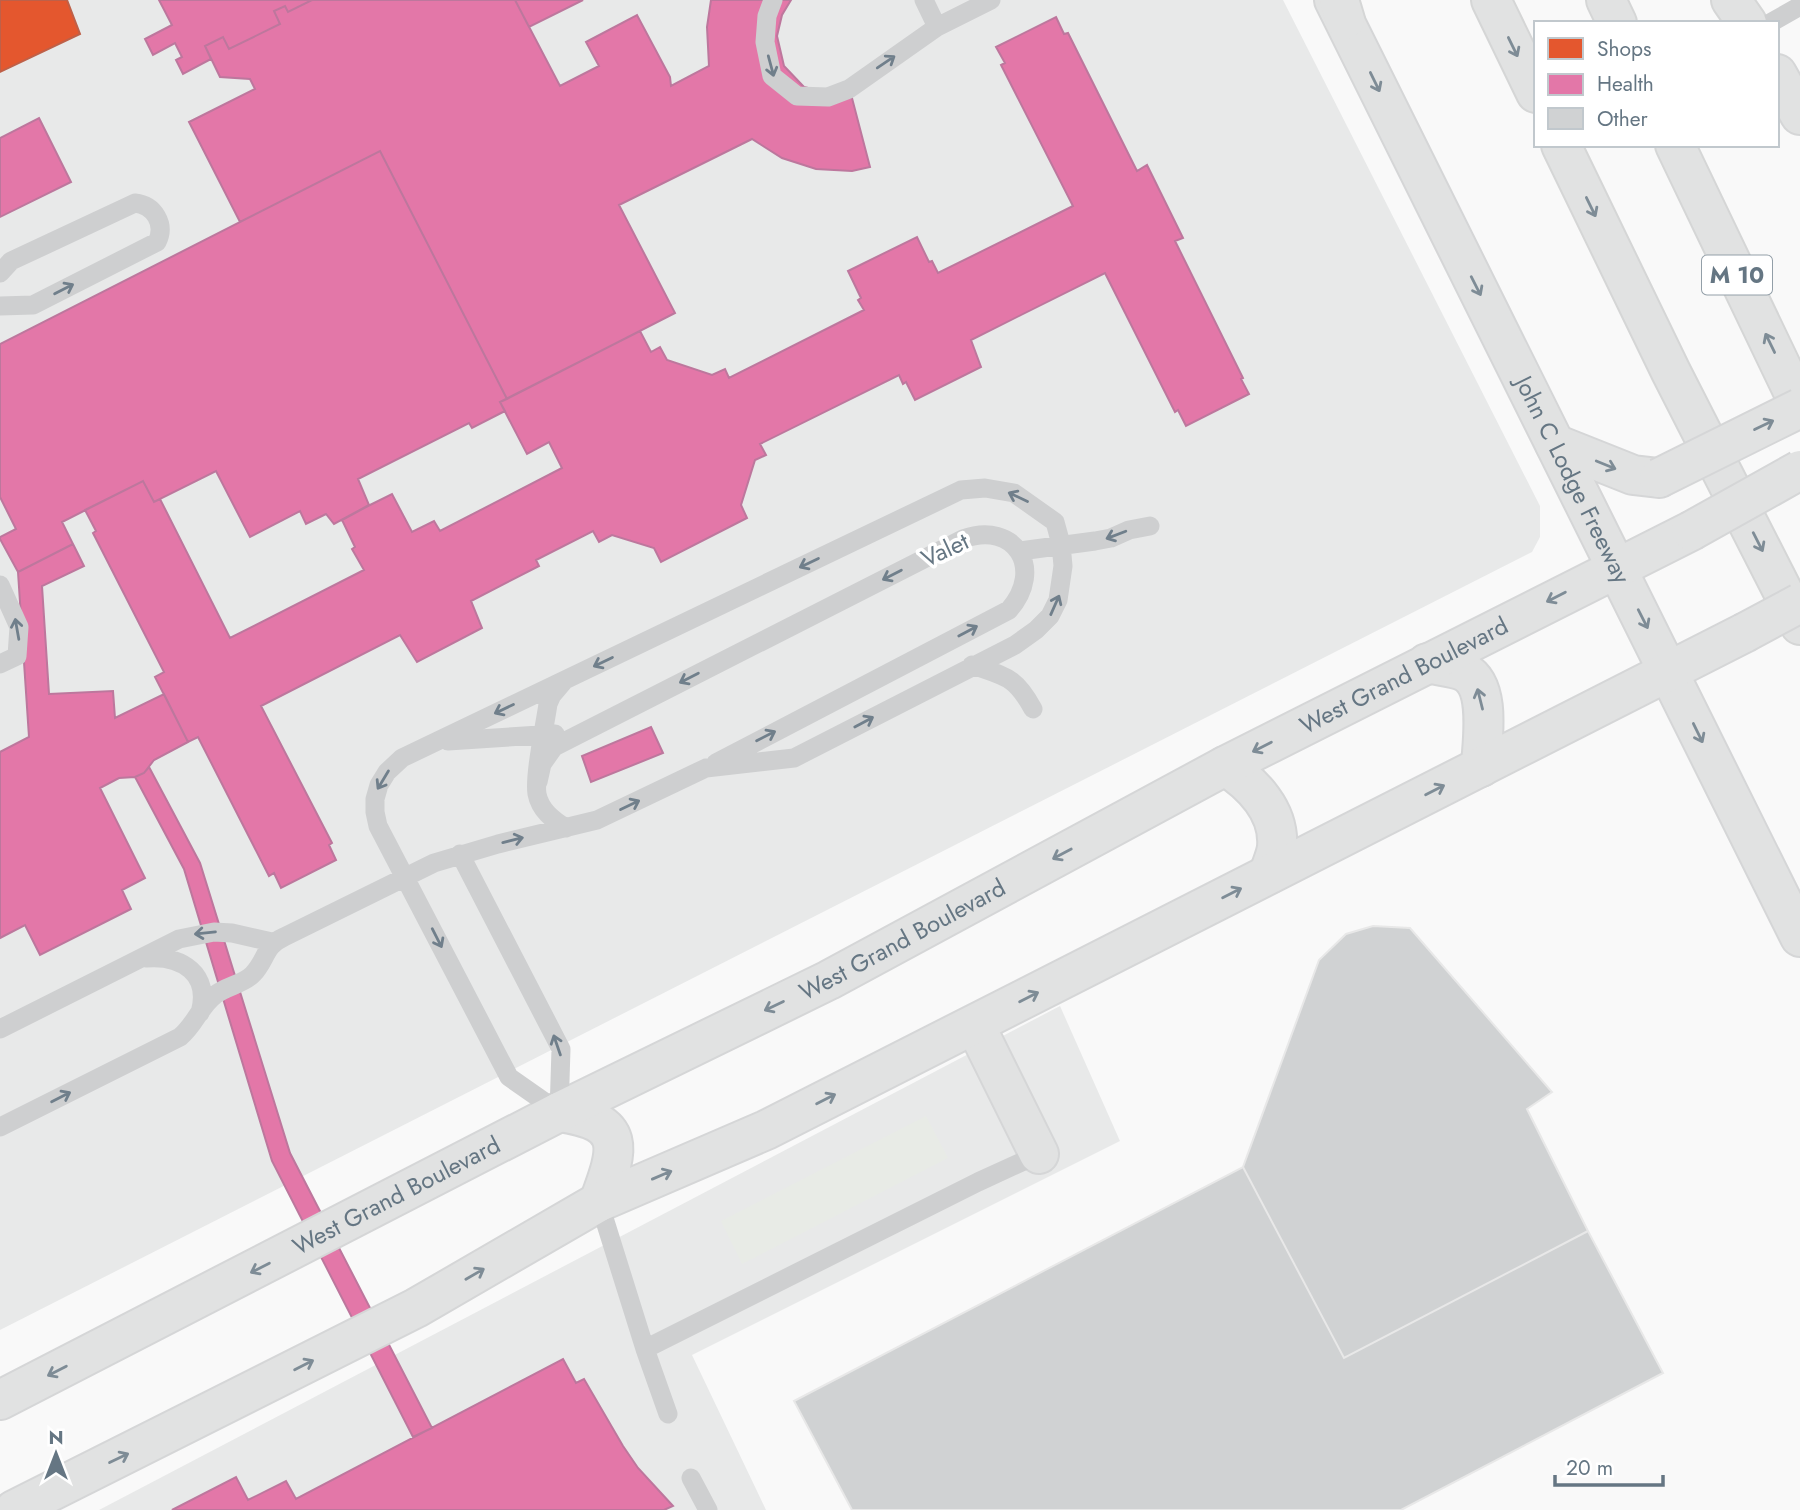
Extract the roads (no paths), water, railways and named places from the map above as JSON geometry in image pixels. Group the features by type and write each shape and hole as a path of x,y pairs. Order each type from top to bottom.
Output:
{"main road":[{"path":"1491,0 1534,89"},
{"path":"1606,0 1616,21"},
{"path":"1731,0 1746,21"},
{"path":"1738,0 1746,21"},
{"name":"John C Lodge Freeway","path":"1339,7 1800,937"},
{"path":"1779,77 1800,114"},
{"path":"1562,147 1671,372 1800,625"},
{"name":"M 10","path":"1676,147 1800,407"},
{"path":"1555,444 1633,475 1659,478 1800,407"},
{"name":"West Grand Boulevard","path":"0,1400 559,1112 829,980 1225,766 1616,566 1691,531 1800,470"},
{"path":"14,1510 416,1308 599,1202 766,1130 1800,603"},
{"path":"1427,663 1466,673 1479,689 1484,715 1480,767"},
{"path":"1225,766 1244,778 1261,796 1273,821 1277,846 1269,874"},
{"path":"975,1025 1039,1154"},
{"path":"559,1112 601,1122 610,1135 614,1149 613,1165 599,1202"}],"lane":[{"path":"773,0 766,16 765,42 772,76 797,96 828,97 849,89 937,27 991,0"},
{"path":"924,0 937,27"},
{"path":"1774,21 1800,6"},
{"path":"0,273 11,261 135,203 144,204 160,224 161,233 157,242 33,304 0,306"},
{"path":"559,1112 509,1077 378,826 375,799 387,772 402,758 961,490 985,488 1014,493 1055,522 1063,566 1058,600 1050,616 1015,645 794,758 706,768"},
{"path":"0,1127 180,1037 189,1030 215,994 253,975 272,942 434,863 597,820 706,768 1009,610 1016,601 1026,575 1020,551 1111,538 1129,530 1150,526"},
{"name":"Valet","path":"538,782 542,764 554,747 963,539 975,535 993,537 1011,543 1020,551"},
{"path":"0,588 0,602"},
{"path":"0,588 19,627 17,656 0,664"},
{"path":"972,665 1015,682 1033,709"},
{"path":"566,680 552,695 537,794 546,813 566,828"},
{"path":"437,741 584,732"},
{"path":"460,854 561,1049 559,1112"},
{"path":"0,1029 179,939 196,934 232,933 272,942"},
{"path":"139,958 172,959 189,968 202,987 199,1014"},
{"path":"645,1349 965,1188 1039,1154"},
{"path":"599,1202 668,1414"},
{"path":"691,1478 708,1510"}]}
